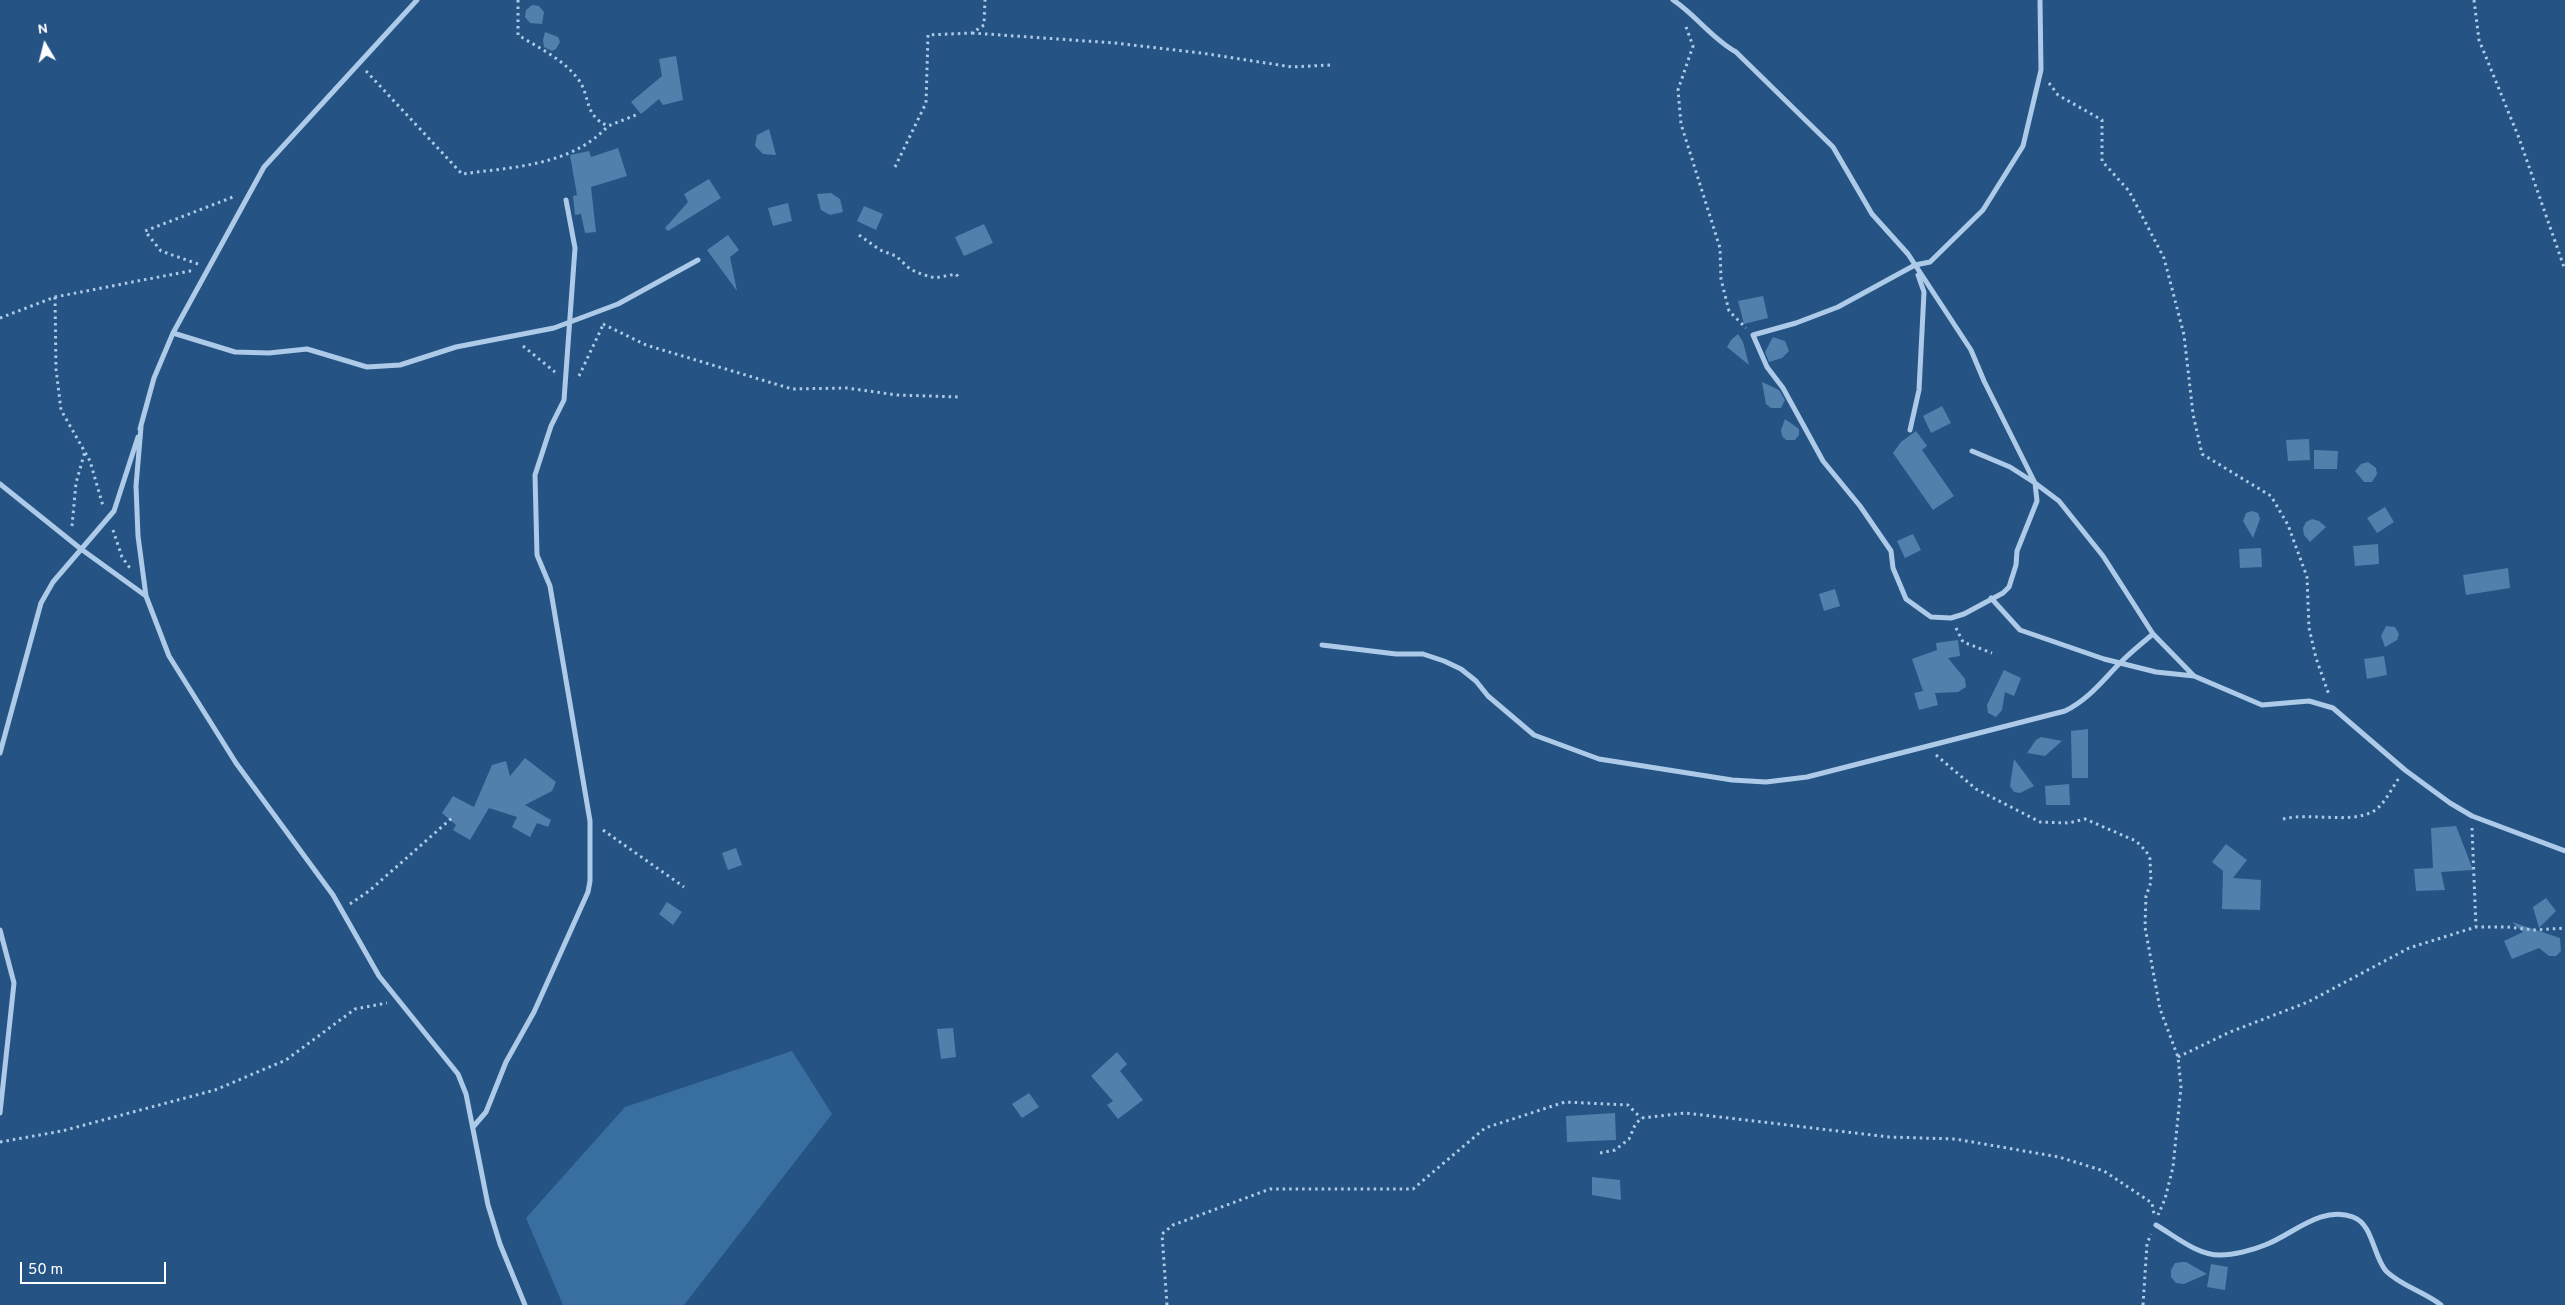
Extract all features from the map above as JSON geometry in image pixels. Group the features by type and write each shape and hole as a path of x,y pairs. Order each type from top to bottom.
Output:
{"street":[{"path":"0,753 41,603 53,582 109,519 117,504 154,378 173,333 248,194 264,167 274,155 417,0"},
{"path":"1673,0 1691,13 1717,40 1736,52 1833,147 1872,214 1908,254 1915,265 1971,350 1984,381 2035,483 2037,501 2017,551 2014,576 2009,587 2003,593 1964,614 1951,618 1931,617 1906,599 1893,568 1891,551 1860,506 1823,461 1783,388 1767,367 1753,335 1796,324 1838,307 1915,265 1930,262 1972,221 1995,192 2009,164 2023,146 2041,70 2040,0"},
{"path":"473,1128 492,1099 506,1062 534,1012 588,892 592,866 590,821 550,586 537,555 536,536 536,467 551,426 564,400 575,248 566,200"},
{"path":"173,333 235,352 269,353 307,349 367,366 400,366 456,347 569,322 618,304 698,260"},
{"path":"1910,430 1919,390 1924,305 1924,292 1915,265"},
{"path":"141,427 136,486 138,536 146,596 169,656 236,763 333,895 379,976 458,1074 466,1094 488,1205 500,1244 525,1305"},
{"path":"1972,451 2010,467 2059,501 2103,556 2153,634 2194,676"},
{"path":"0,484 81,549 146,596"},
{"path":"1991,598 2020,630 2057,644 2156,672 2194,676 2262,705 2309,701 2333,708 2405,770 2472,816 2565,851"},
{"path":"1322,645 1396,654 1423,654 1444,661 1461,669 1476,681 1488,696 1534,735 1599,759 1732,780 1766,782 1816,775 2065,711 2081,703 2120,662 2153,634"},
{"path":"0,930 14,983 0,1113"},
{"path":"2156,1225 2192,1247 2220,1255 2264,1246 2314,1220 2331,1215 2351,1216 2358,1219 2366,1229 2377,1256 2386,1270 2441,1305"}],"path":[{"path":"518,0 518,35 564,64 580,80 588,106 596,119 608,126"},
{"path":"972,33 984,25 984,0"},
{"path":"2474,0 2479,40 2519,138 2565,270"},
{"path":"1682,21 1690,35 1693,46 1678,90 1681,124 1720,248 1721,280 1729,311 1753,335"},
{"path":"895,167 926,103 928,35 972,33 1115,43 1292,67 1330,65"},
{"path":"359,63 462,174 554,160 597,138 608,126 636,114"},
{"path":"2041,70 2058,95 2102,120 2102,161 2129,191 2164,258 2184,335 2193,414 2202,454 2271,496 2288,525 2307,577 2309,628 2333,708"},
{"path":"209,267 161,251 145,232 230,198 248,194"},
{"path":"859,235 880,250 896,256 910,268 921,274 935,278 956,274 959,278"},
{"path":"0,318 54,297 209,267"},
{"path":"54,297 56,369 61,410 85,450 100,499 122,557 135,575"},
{"path":"564,400 576,382 603,324 618,304"},
{"path":"603,324 646,345 792,389 861,389 897,395 960,397"},
{"path":"507,337 526,348 565,381"},
{"path":"69,538 76,484 85,450"},
{"path":"1951,618 1962,642 1992,653"},
{"path":"1926,746 1976,789 2040,822 2069,822 2085,819 2136,841 2146,851 2150,859 2151,882 2146,896 2145,927 2160,1009 2178,1057 2181,1086 2174,1167 2165,1199 2159,1208 2156,1225 2147,1244 2143,1305"},
{"path":"2283,819 2297,815 2356,815 2373,811 2381,804 2405,770"},
{"path":"2472,816 2476,927"},
{"path":"341,910 369,891 453,817"},
{"path":"590,821 684,887"},
{"path":"2178,1057 2230,1032 2308,1002 2409,948 2476,927 2507,927 2535,930 2565,928"},
{"path":"0,1142 62,1132 215,1090 286,1060 355,1009 400,1000"},
{"path":"1167,1305 1162,1234 1173,1225 1270,1189 1413,1189 1485,1128 1565,1102 1628,1106 1642,1118"},
{"path":"1600,1153 1615,1150 1629,1139 1635,1125 1642,1118 1686,1113 1880,1136 1955,1139 2059,1157 2104,1172 2141,1194 2152,1203 2156,1225"}],"shaded area":[{"path":"792,1051 832,1114 684,1305 563,1305 526,1218 625,1107"}],"building":[{"path":"532,5 539,6 544,12 542,24 530,23 525,17 526,10"},
{"path":"545,32 558,37 560,42 556,49 552,51 544,47"},
{"path":"676,56 683,100 663,105 659,99 641,114 631,102 662,76 659,59"},
{"path":"769,129 776,155 763,154 755,146 757,135"},
{"path":"618,148 627,176 591,187 596,232 585,233 581,214 575,215 573,196 577,195 570,155 589,151 591,157"},
{"path":"709,179 721,198 668,231 665,228 688,202 684,194"},
{"path":"831,193 840,199 843,212 830,215 821,210 817,194"},
{"path":"788,203 792,221 773,226 768,208"},
{"path":"864,206 883,214 876,230 857,221"},
{"path":"984,224 993,243 964,256 955,237"},
{"path":"728,235 739,250 730,257 737,291 707,250"},
{"path":"1763,296 1768,318 1744,324 1738,301"},
{"path":"1738,334 1743,342 1749,365 1727,347"},
{"path":"1773,337 1785,341 1789,351 1782,358 1769,362 1765,352"},
{"path":"1762,382 1779,390 1785,400 1781,408 1771,408 1766,404"},
{"path":"1942,406 1951,423 1931,433 1923,416"},
{"path":"1785,419 1799,429 1799,435 1795,440 1786,440 1782,436 1781,430"},
{"path":"1916,431 1927,446 1922,450 1954,496 1933,510 1893,453 1901,442"},
{"path":"2309,439 2310,460 2288,461 2286,440"},
{"path":"2314,450 2338,451 2337,469 2314,469"},
{"path":"2368,462 2376,468 2377,474 2372,482 2364,482 2355,471 2361,464"},
{"path":"2385,507 2394,522 2377,533 2367,518"},
{"path":"2252,511 2258,513 2260,519 2253,538 2243,521 2246,513"},
{"path":"2312,519 2319,521 2326,527 2310,542 2304,535 2303,528 2306,522"},
{"path":"1913,534 1921,550 1905,558 1897,541"},
{"path":"2378,544 2379,564 2355,566 2353,546"},
{"path":"2261,548 2262,567 2240,568 2239,549"},
{"path":"2508,568 2510,588 2466,595 2463,575"},
{"path":"1835,589 1840,606 1824,611 1819,594"},
{"path":"2386,626 2395,627 2399,634 2397,640 2385,647 2381,636"},
{"path":"1958,640 1960,656 1948,658 1965,679 1966,687 1958,692 1935,693 1938,705 1919,710 1914,693 1923,691 1912,659 1937,650 1936,643"},
{"path":"2384,656 2387,675 2367,679 2364,659"},
{"path":"2004,670 2021,678 2014,696 2005,692 2002,710 1996,717 1988,713 1987,705"},
{"path":"2088,729 2088,778 2072,778 2071,731"},
{"path":"2041,737 2062,741 2045,756 2027,753 2036,740"},
{"path":"525,758 556,782 552,791 525,805 551,820 548,827 537,823 530,837 512,827 517,817 489,808 470,840 453,830 456,825 442,813 453,796 474,807 492,765 506,761 510,776"},
{"path":"2014,759 2034,786 2020,793 2014,792 2010,786"},
{"path":"2069,784 2070,805 2046,805 2045,786"},
{"path":"2456,826 2473,870 2441,872 2445,890 2416,891 2414,869 2433,868 2431,828"},
{"path":"2226,844 2247,860 2233,878 2261,880 2260,910 2222,909 2223,871 2212,862"},
{"path":"736,848 742,865 728,870 722,853"},
{"path":"2546,898 2556,911 2539,928 2533,907"},
{"path":"667,902 682,912 673,925 659,914"},
{"path":"2512,922 2560,938 2561,951 2556,956 2549,956 2539,948 2512,959 2504,941 2523,932"},
{"path":"953,1028 956,1057 941,1059 937,1029"},
{"path":"1117,1052 1127,1064 1120,1071 1143,1100 1118,1119 1107,1105 1113,1101 1091,1076"},
{"path":"1029,1093 1039,1107 1022,1118 1012,1104"},
{"path":"1615,1113 1616,1140 1567,1142 1566,1116"},
{"path":"1592,1177 1620,1180 1621,1200 1592,1195"},
{"path":"2186,1262 2207,1274 2184,1284 2176,1283 2171,1277 2171,1270 2175,1263"},
{"path":"2211,1264 2228,1267 2225,1290 2207,1287"}]}
